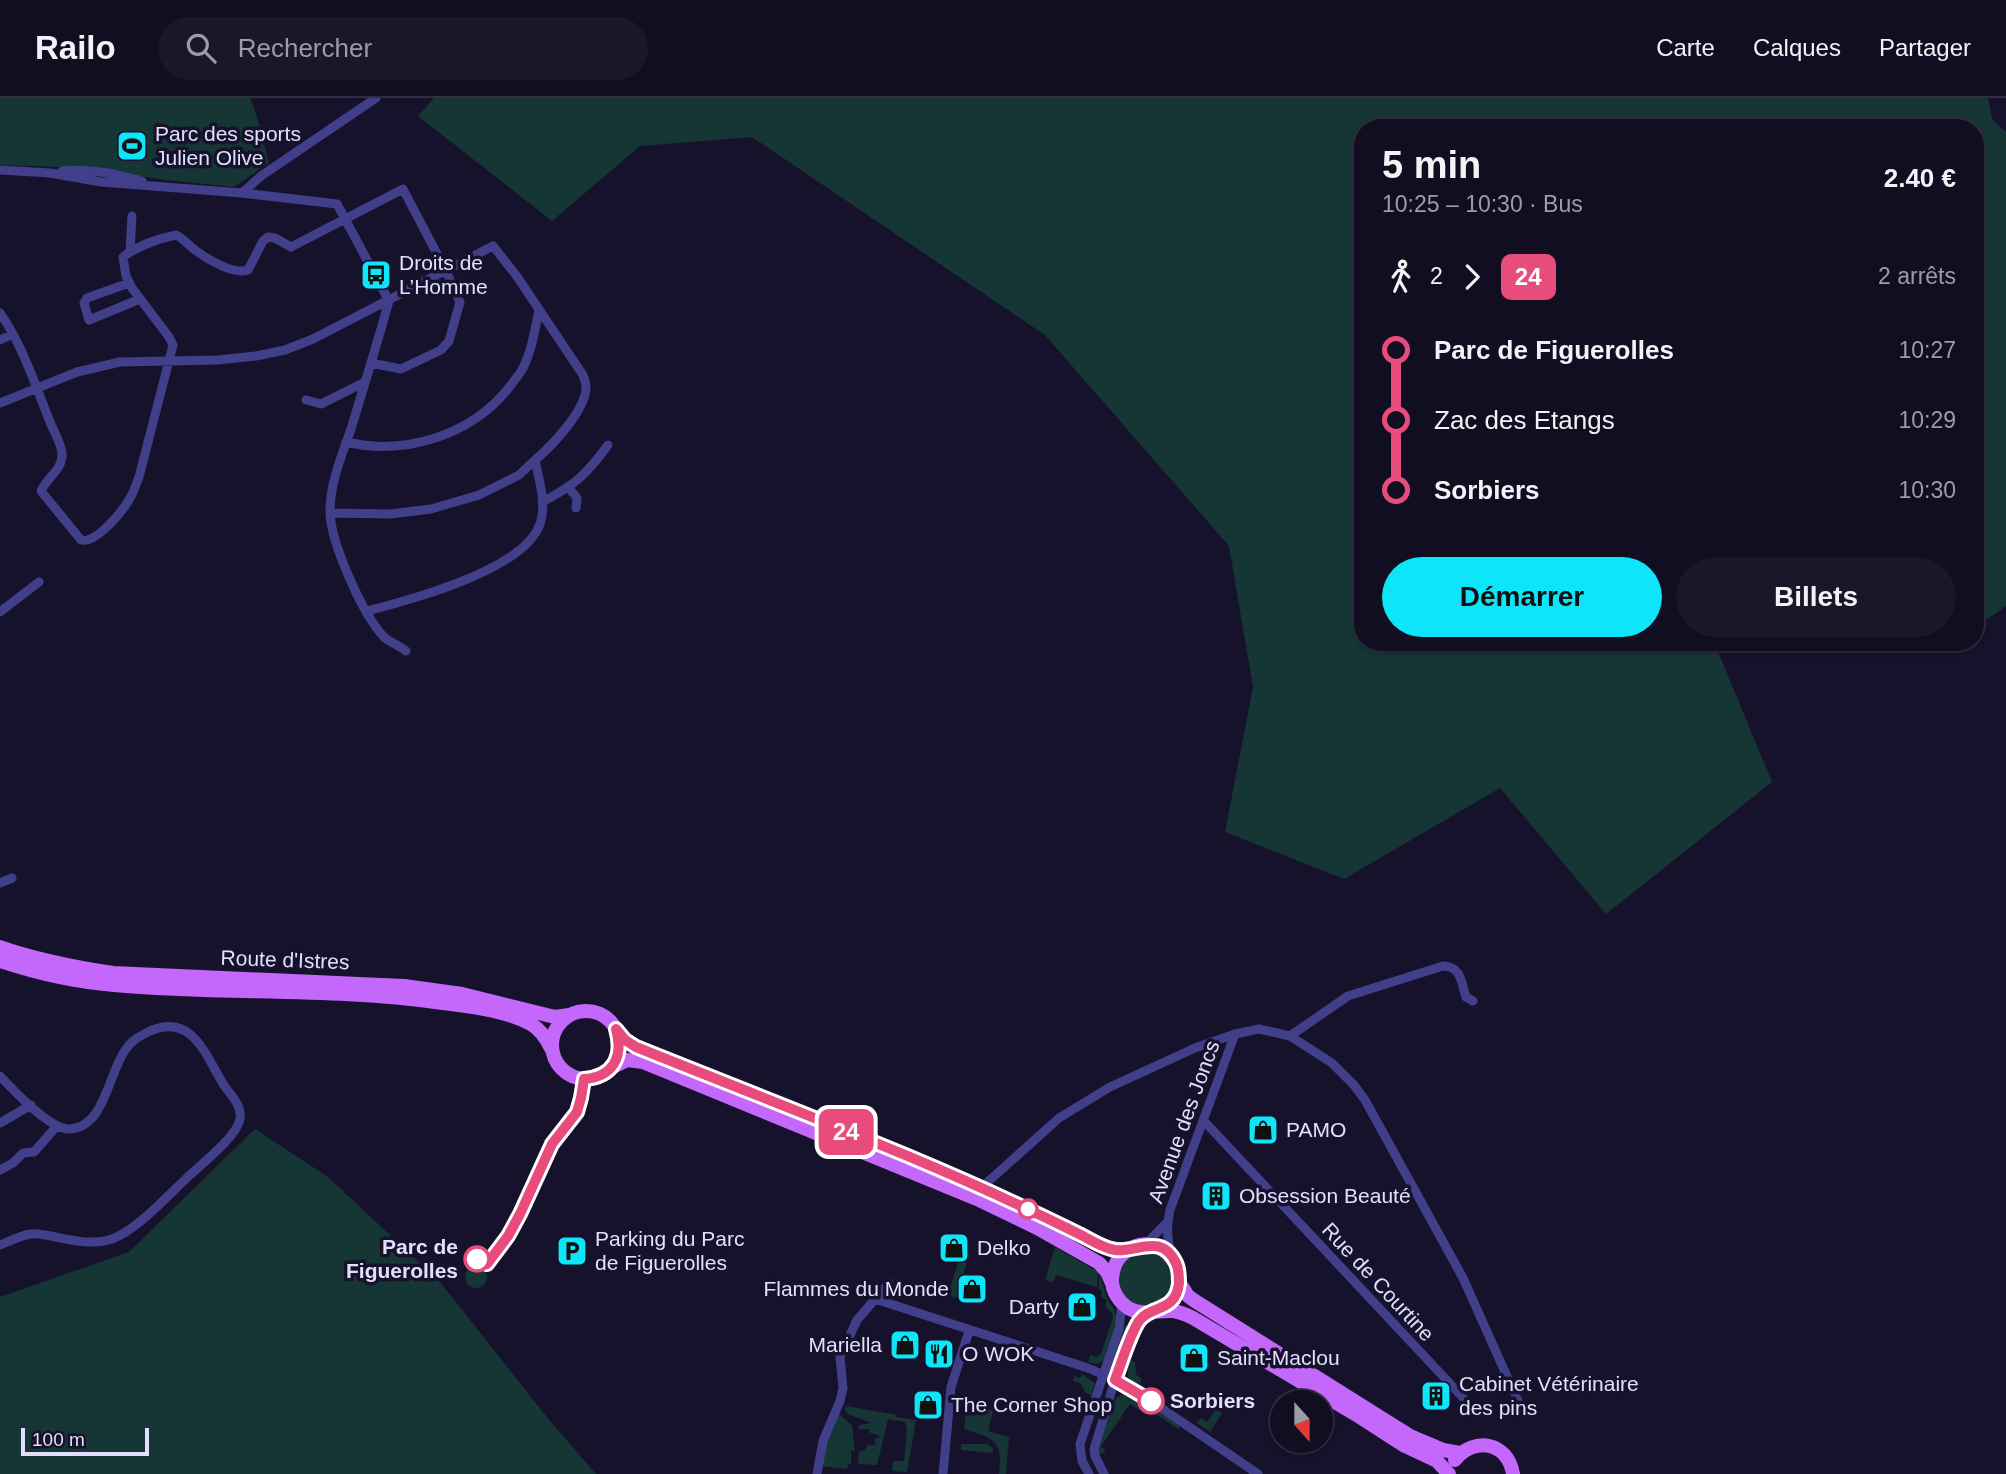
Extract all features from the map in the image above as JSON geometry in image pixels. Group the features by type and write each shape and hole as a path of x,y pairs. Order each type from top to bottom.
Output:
{"main road":[{"name":"Route d'Istres","path":"0,947 71,967 113,973 404,986 462,994 555,1017 569,1015"},
{"name":"Route d'Istres","path":"0,961 23,969 112,985 401,997 463,1006 516,1017 534,1025 551,1048"},
{"path":"1152,1312 1173,1300 1179,1282 1176,1263 1171,1255 1159,1247 1145,1245 1128,1250 1108,1248 1028,1209 920,1162 636,1047 625,1040 610,1020 601,1014 579,1011 569,1015 555,1029 551,1048 554,1059 572,1076 594,1078 627,1060 643,1062 977,1199 1037,1228 1099,1263 1107,1272 1122,1303 1129,1308 1152,1312 1175,1311 1194,1318 1405,1446 1437,1461 1449,1474 1460,1453 1475,1446 1492,1447 1505,1455 1513,1474"},
{"path":"611,1068 618,1056 620,1042 616,1029"},
{"path":"1112,1283 1117,1261 1128,1250"},
{"path":"1179,1282 1188,1296 1195,1301 1410,1436 1443,1450 1460,1453"}],"street":[{"path":"242,193 261,176 376,98"},
{"path":"0,170 50,173 72,170 89,175 138,179 158,186 337,204 388,301 332,486 330,513 346,572 367,611 385,639 406,651"},
{"path":"127,254 144,244 176,235 197,251 234,271 242,272 248,270 268,237 275,237 291,247 403,189 460,302 449,341 441,350 401,369 371,363"},
{"path":"0,313 13,334 37,388 62,453 58,469 41,491 81,540 91,540 110,524 132,495 173,345 126,276 132,216"},
{"path":"0,403 78,372 120,362 218,360 285,350 313,339 493,246 583,375 586,388 583,401 573,418 519,475 479,495 430,509 390,514 330,513"},
{"path":"129,283 87,298 84,303 89,320 140,299"},
{"path":"346,442 366,447 416,443 438,438 461,428 485,413 523,369 532,345 539,310"},
{"path":"0,340 13,334"},
{"path":"306,400 321,404 365,382"},
{"path":"542,502 569,488 591,469 608,445"},
{"path":"367,611 466,580 511,556 529,542 537,532 541,520 542,502 536,460"},
{"path":"569,488 577,498 576,508"},
{"path":"0,612 39,582"},
{"path":"0,883 12,878"},
{"path":"1290,1036 1348,996 1443,966 1451,966 1459,972 1466,997 1473,1001"},
{"path":"0,1076 49,1122 70,1129 80,1127 91,1121 98,1112 119,1061 132,1042 161,1027 173,1027 183,1030 198,1041 238,1106 240,1114 238,1125 202,1165 121,1235 105,1241 91,1242 30,1234 0,1245"},
{"path":"981,1188 1059,1118 1110,1087 1195,1048 1235,1034 1259,1029 1290,1036 1332,1063 1365,1100 1463,1278 1518,1401"},
{"name":"Avenue des Joncs","path":"1171,1255 1167,1222 1235,1034"},
{"path":"0,1123 31,1105"},
{"name":"Rue de Courtine","path":"1203,1121 1470,1405"},
{"path":"0,1170 23,1153 34,1152 57,1126"},
{"name":"Avenue des Joncs","path":"1145,1245 1167,1222"},
{"path":"817,1474 823,1441 843,1388 840,1357 857,1320 889,1283"},
{"path":"875,1299 1104,1375"},
{"path":"1089,1474 1082,1461 1080,1444 1119,1329 1122,1303"},
{"path":"1104,1474 1094,1449 1115,1380 1139,1320 1152,1312"},
{"path":"943,1474 951,1387 969,1331"},
{"path":"1115,1380 1151,1401 1255,1473"}],"green space":[{"name":"Parc des sports Julien Olive","path":"0,98 250,98 269,163 234,187 85,168 0,165"},
{"path":"434,98 1988,98 1992,119 2006,132 2006,606 1984,621 1984,119 1354,119 1354,651 1718,651 1772,782 1606,914 1500,788 1344,879 1225,832 1253,687 1229,546 1045,335 752,137 640,146 552,221 418,116"},
{"path":"255,1129 328,1177 440,1282 546,1416 596,1474 0,1474 0,1297 129,1252"},
{"path":"1055,1247 1098,1272 1097,1287 1056,1275 1053,1282 1045,1280"},
{"path":"1142,1251 1154,1253 1168,1262 1174,1279 1169,1296 1148,1308 1127,1301 1117,1280 1125,1261"},
{"path":"959,1260 967,1263 956,1298 948,1295"},
{"path":"472,1266 480,1266 487,1273 487,1281 480,1288 472,1288 465,1281 465,1273"},
{"path":"1099,1273 1118,1324 1106,1357 1095,1364 1088,1362 1090,1355 1096,1357 1101,1354 1113,1317 1105,1306 1107,1300 1101,1297"},
{"path":"1125,1325 1129,1326 1111,1378 1106,1376"},
{"path":"1130,1360 1135,1362 1136,1374 1142,1380 1139,1385 1128,1375"},
{"path":"1075,1373 1075,1376 1080,1378 1082,1374 1095,1383 1091,1395 1086,1393 1081,1384 1073,1381"},
{"path":"1130,1394 1180,1425 1179,1430 1143,1405 1139,1410 1130,1404 1101,1446 1106,1451 1099,1455 1098,1445 1116,1398"},
{"path":"967,1403 993,1411 988,1431 1009,1437 1006,1474 999,1474 998,1447 994,1442 964,1429"},
{"path":"846,1406 916,1420 907,1472 892,1471 893,1461 904,1461 907,1429 905,1422 888,1419 877,1465 858,1464 859,1452 865,1450 868,1445 875,1445 875,1438 879,1438 879,1435 870,1433 869,1429 859,1429 859,1425 872,1423 848,1414"},
{"path":"1216,1409 1222,1413 1210,1432 1197,1423 1201,1418 1207,1422"},
{"path":"839,1414 852,1425 855,1451 851,1451 851,1464 848,1464 847,1469 821,1466 826,1442"},
{"path":"961,1444 987,1444 993,1448 993,1453 961,1450"}],"bus line":[{"name":"24","path":"477,1259 487,1264 508,1236 552,1144 577,1112 584,1079 594,1078 611,1068 618,1056 620,1042 616,1029 625,1040 636,1047 920,1162 1028,1209 1108,1248 1128,1250 1136,1246 1152,1245 1171,1255 1179,1272 1178,1291 1173,1300 1165,1306 1147,1313 1139,1320 1115,1380 1151,1401"}],"place":[{"name":"Parc des sports Julien Olive","path":"132,146"},
{"name":"Droits de L’Homme","path":"376,275"},
{"name":"PAMO","path":"1263,1130"},
{"name":"Obsession Beauté","path":"1216,1196"},
{"name":"Delko","path":"954,1248"},
{"name":"Parking du Parc de Figuerolles","path":"572,1251"},
{"name":"Parc de Figuerolles","path":"477,1259"},
{"name":"Flammes du Monde","path":"972,1289"},
{"name":"Darty","path":"1082,1307"},
{"name":"Mariella","path":"905,1345"},
{"name":"O WOK","path":"939,1354"},
{"name":"Saint-Maclou","path":"1194,1358"},
{"name":"Cabinet Vétérinaire des pins","path":"1436,1396"},
{"name":"Sorbiers","path":"1151,1401"},
{"name":"The Corner Shop","path":"928,1405"}]}
